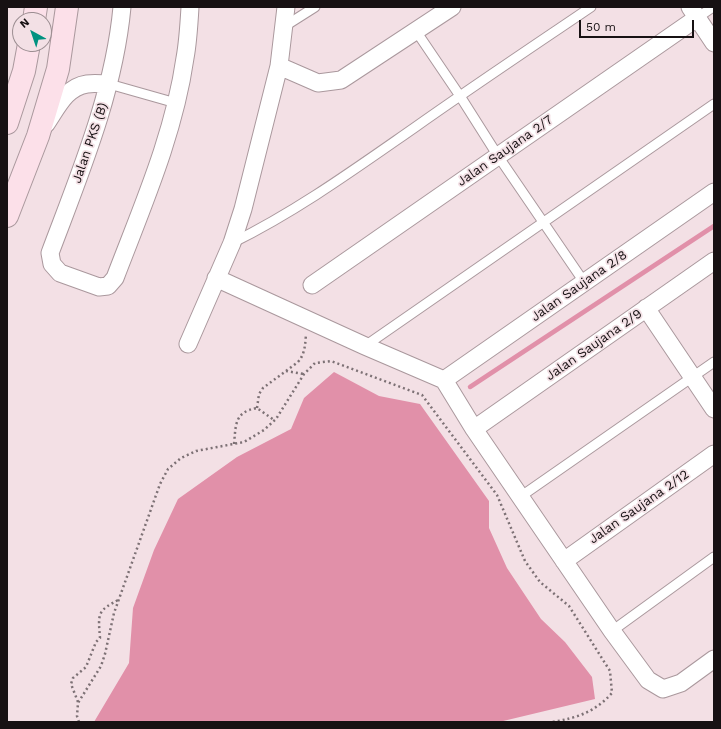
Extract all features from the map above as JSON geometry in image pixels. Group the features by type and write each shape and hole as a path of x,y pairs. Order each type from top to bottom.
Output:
{"main road":[{"path":"7,216 38,136 58,69 67,7"},
{"path":"7,123 24,71 28,52"}],"street":[{"name":"Jalan PKS (B)","path":"122,7 121,23 109,84 92,142 50,253 52,264 60,273 99,287 108,286 115,278 152,180 176,103"},
{"path":"176,103 186,59 190,7"},
{"path":"188,344 232,243 243,209 279,66 285,26 286,7"},
{"path":"279,66 318,83 341,80 452,7"},
{"path":"694,13 714,43"},
{"name":"Jalan Saujana 2/7","path":"312,285 498,156 694,13"},
{"path":"38,136 60,102 72,89 87,84 109,84"},
{"name":"Jalan Saujana 2/8","path":"444,380 714,192"},
{"name":"Jalan Saujana 2/9","path":"474,429 714,261"},
{"path":"216,278 365,346 444,380 474,429 520,497 612,631 648,680 663,688 681,683 714,659"},
{"path":"646,308 714,409"},
{"name":"Jalan Saujana 2/12","path":"564,561 714,454"}],"lane":[{"path":"285,26 314,7"},
{"path":"232,243 264,228 321,192 591,7"},
{"path":"694,13 713,7"},
{"path":"416,32 584,282"},
{"path":"109,84 176,103"},
{"path":"365,346 714,104"},
{"path":"520,497 714,362"},
{"path":"612,631 714,557"}],"path":[{"path":"257,408 259,394 263,388 298,362 302,357 305,349 308,320"},
{"path":"79,722 77,716 78,703 101,666 114,613 160,484 168,469 181,458 196,451 244,442 264,430 274,420 304,374 316,363 331,361 422,395 497,495 525,561 540,582 569,606 610,671 612,693 602,704 570,719 552,722"},
{"path":"286,371 304,374"},
{"path":"234,444 236,421 248,409 257,408 274,420"},
{"path":"78,703 71,684 73,678 86,667 96,642 100,638 98,624 101,611 106,606 120,599"}],"shaded area":[{"path":"334,372 379,396 420,404 489,501 489,528 507,568 541,619 565,642 592,677 595,699 499,722 94,722 129,663 133,608 154,550 178,499 237,457 291,429 304,398"}],"waterway":[{"path":"470,387 714,226"}]}
